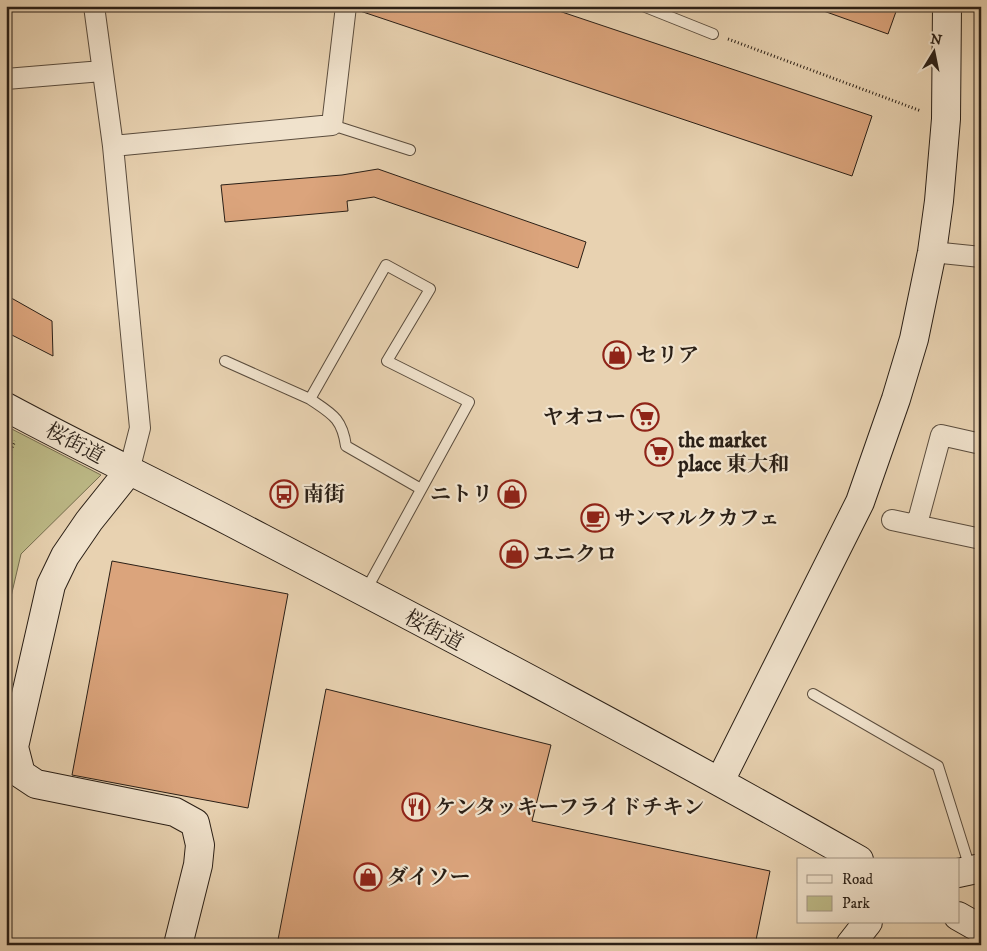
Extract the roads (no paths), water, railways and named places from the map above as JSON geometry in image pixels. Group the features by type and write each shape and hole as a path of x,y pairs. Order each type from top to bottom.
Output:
{"street":[{"path":"94,6 113,146 140,428 129,471 89,521 65,556 51,585 14,746 21,774 36,784 175,812 195,823 200,844 198,865 178,945"},
{"path":"113,146 332,125 346,6"},
{"path":"720,781 860,502 896,399 914,339 932,252 939,201 946,119 947,6"},
{"path":"6,79 102,71"},
{"path":"932,252 981,257"},
{"name":"桜街道","path":"6,407 229,521 720,781 855,858"},
{"path":"916,524 941,435 981,444"},
{"path":"892,520 981,539"},
{"path":"960,917 981,929"},
{"path":"850,945 866,924"}],"lane":[{"path":"643,6 713,34"},
{"path":"332,125 410,150"},
{"path":"310,398 386,265 430,289 387,361 470,402 364,593"},
{"path":"225,361 310,398 337,417 344,433 346,446 421,489"},
{"path":"813,694 938,766 970,870"}],"place":[{"name":"セリア","path":"617,355"},
{"name":"ヤオコー","path":"645,417"},
{"name":"the market place 東大和","path":"659,452"},
{"name":"南街","path":"284,494"},
{"name":"ニトリ","path":"512,494"},
{"name":"サンマルクカフェ","path":"595,518"},
{"name":"ユニクロ","path":"514,554"},
{"name":"ケンタッキーフライドチキン","path":"416,807"},
{"name":"ダイソー","path":"368,877"}]}
